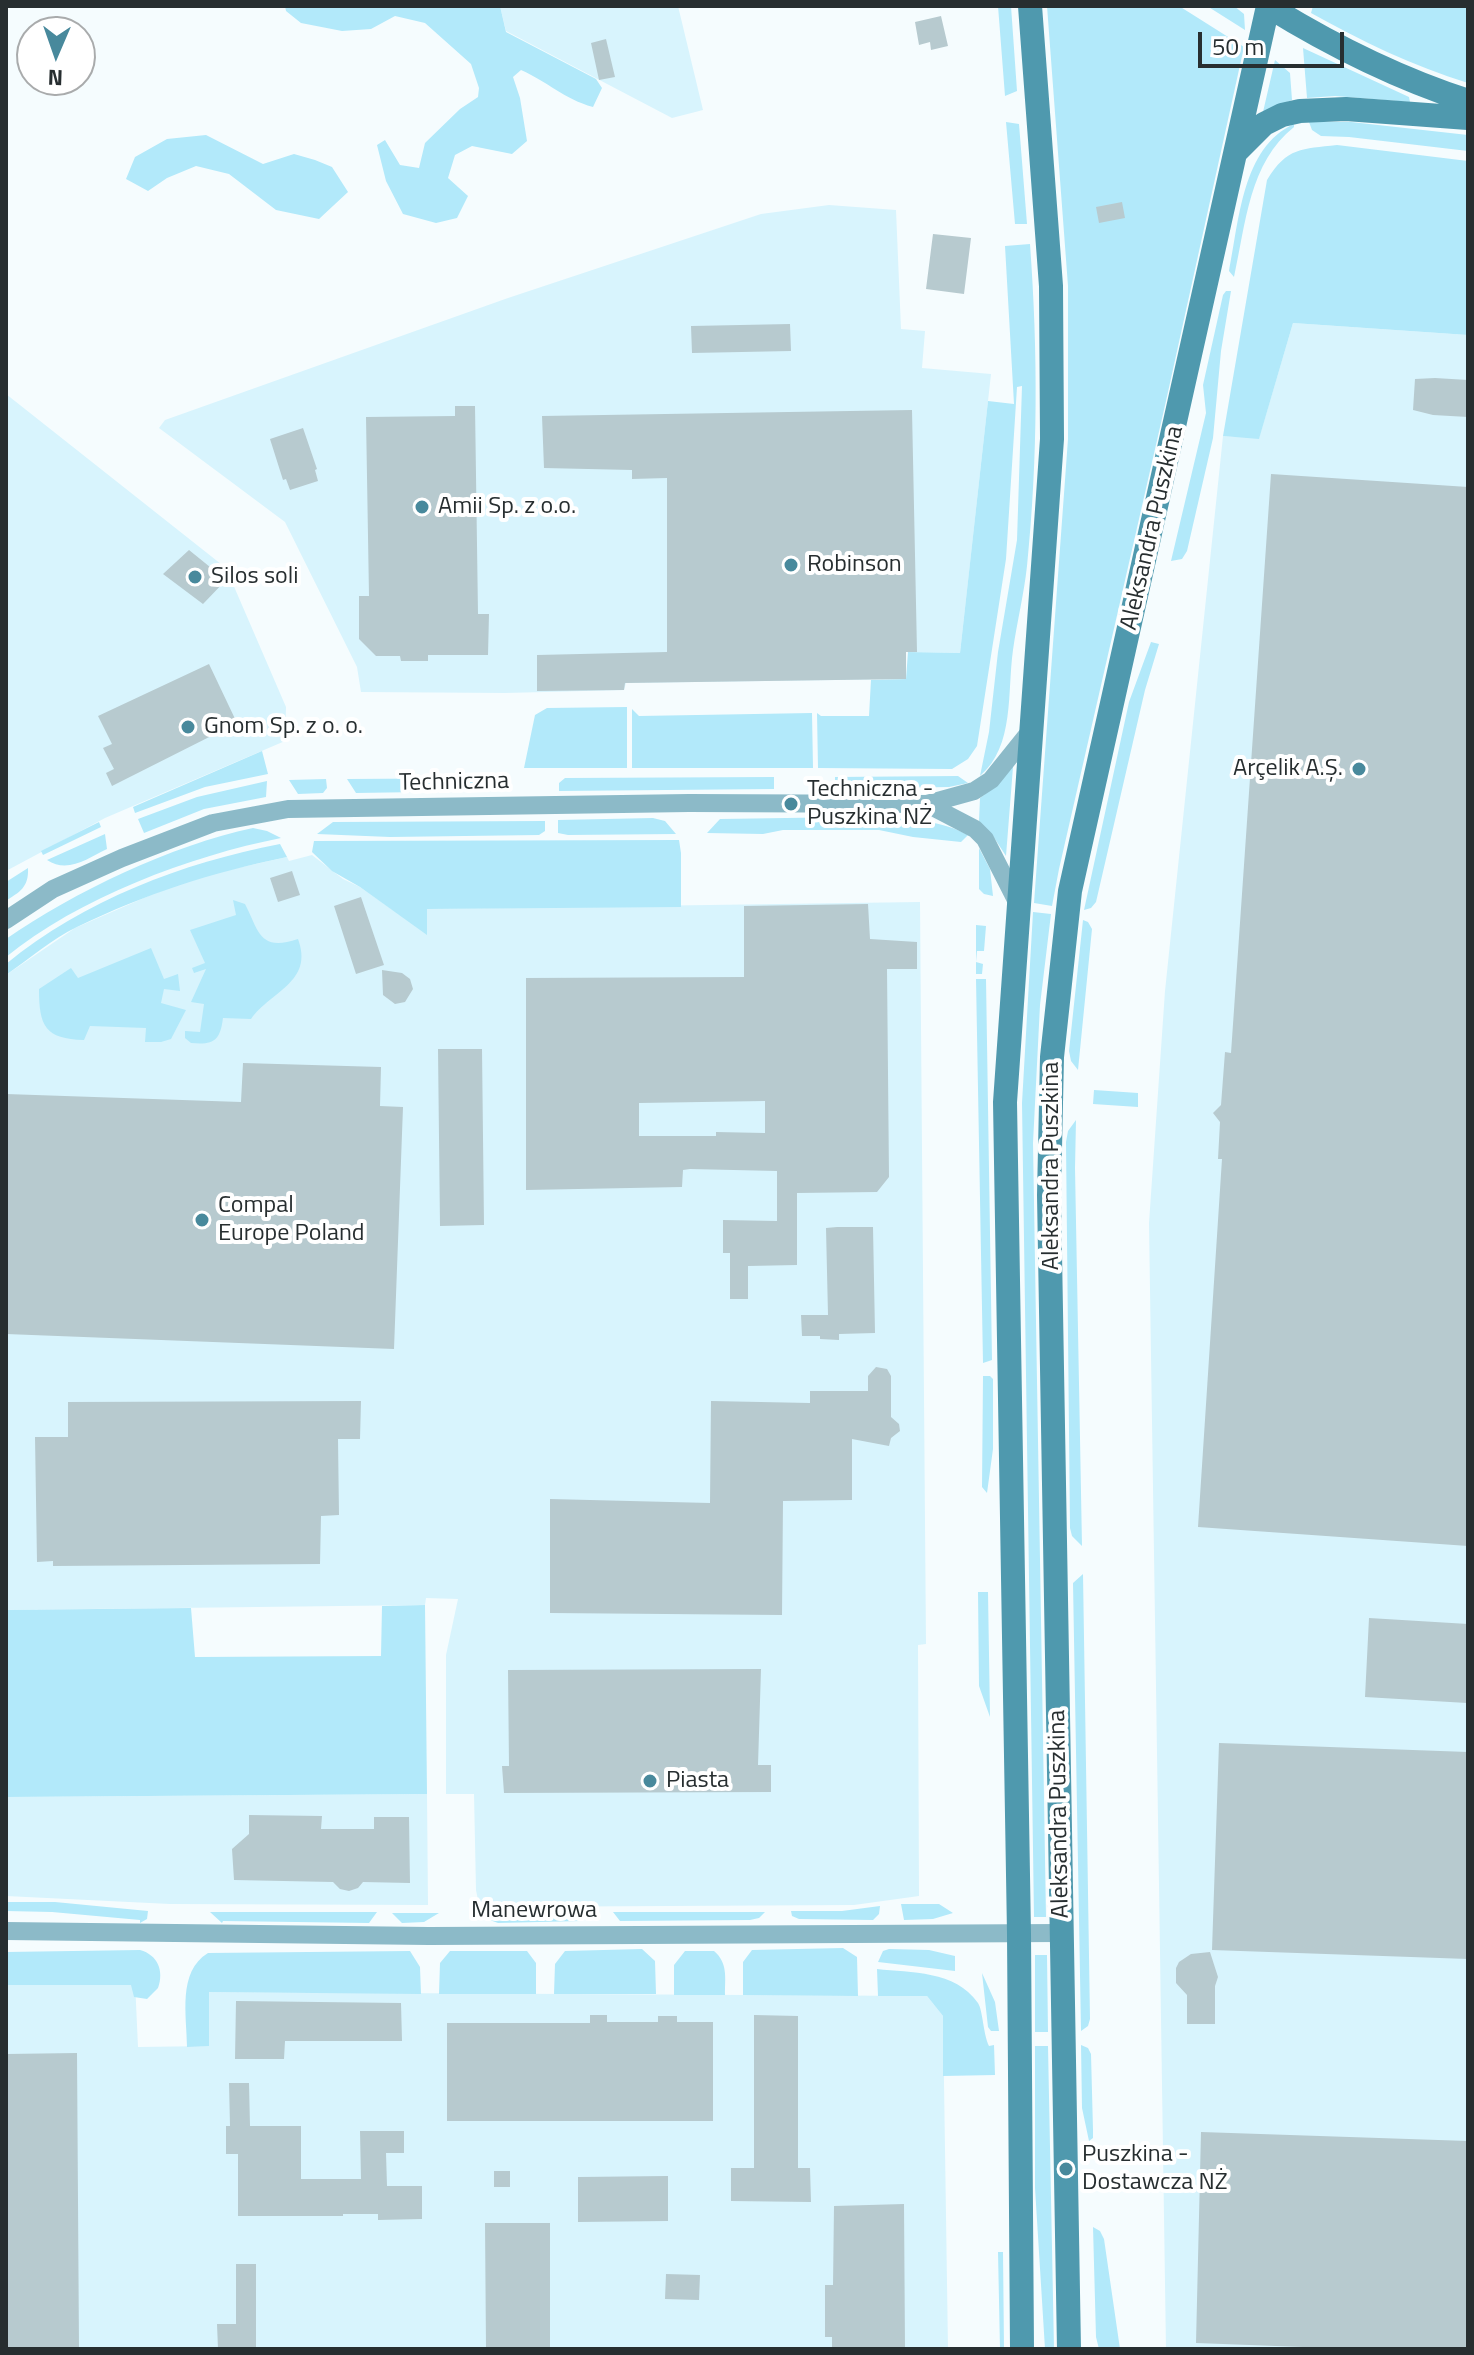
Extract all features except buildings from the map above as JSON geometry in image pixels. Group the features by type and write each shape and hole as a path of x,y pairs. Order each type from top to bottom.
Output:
{"main road":[{"name":"Aleksandra Puszkina","path":"1022,2349 1019,1934 1005,1102 1049,506 1052,354 1049,248 1030,6"},
{"name":"Aleksandra Puszkina","path":"1069,2349 1049,1195 1056,1004 1070,891 1268,6"},
{"path":"1268,6 1370,63 1468,101"},
{"path":"1237,151 1264,124 1300,111 1346,109 1468,118"}],"street":[{"name":"Techniczna","path":"6,920 53,889 122,858 213,823 288,809 689,803 927,804 974,791 991,780 1032,729"},
{"name":"Techniczna","path":"927,804 975,829 985,839 1018,905"},
{"name":"Manewrowa","path":"6,1931 429,1936 1062,1933"}],"shaded area":[{"path":"285,6 500,6 506,32 596,79 602,88 593,107 573,100 521,70 513,77 527,141 512,154 472,146 455,155 448,178 468,196 457,218 436,223 403,214 386,181 377,145 385,140 400,165 419,168 425,143 460,109 478,97 479,88 471,64 425,23 395,16 371,29 342,31 301,23 286,11"},
{"path":"500,6 678,6 703,110 672,118 506,31"},
{"path":"998,6 1011,6 1017,91 1005,96"},
{"path":"1047,6 1179,6 1244,47 1052,906 1034,903 1068,439 1068,286"},
{"path":"1207,6 1234,6 1244,14 1245,30"},
{"path":"1313,6 1468,6 1468,83 1368,43 1311,13"},
{"path":"1303,48 1409,97 1410,102 1335,96 1307,98"},
{"path":"1275,60 1290,73 1292,100 1263,112"},
{"path":"1006,122 1019,124 1027,224 1015,224"},
{"path":"1309,122 1351,122 1468,135 1468,151 1321,136 1312,130"},
{"path":"1294,124 1267,158 1258,176 1246,215 1234,277 1229,271 1240,209 1253,168 1263,150 1277,135"},
{"path":"206,135 263,164 294,154 315,160 332,167 348,192 319,219 276,210 229,174 196,166 167,178 148,191 126,179 135,157 167,139"},
{"path":"1337,145 1468,161 1468,335 1293,323 1259,439 1223,436 1267,180 1289,155"},
{"name":"Robinson","path":"829,205 896,210 901,329 925,331 922,368 991,374 960,653 906,652 906,679 626,683 624,690 505,693 361,692 357,667 285,522 159,428 165,420 508,298 761,214"},
{"path":"1030,244 1035,365 1031,526 1013,650 1007,718 999,750 980,776 1017,540 1022,386 1017,387 1006,559 977,746 968,759 952,769 818,768 817,713 821,716 869,716 871,680 906,679 908,652 960,653 988,401 1014,404 1005,246"},
{"path":"1226,291 1231,291 1221,351 1213,438 1187,551 1182,559 1171,561 1206,413 1203,385"},
{"path":"1293,323 1468,335 1468,2349 1166,2349 1149,1223 1165,991 1223,436 1259,438"},
{"path":"6,394 226,568 286,707 285,741 105,818 6,871"},
{"path":"1151,642 1159,644 1145,690 1096,902 1084,910 1129,702"},
{"path":"627,707 627,768 524,768 535,715 547,708"},
{"path":"632,709 639,716 812,713 813,768 632,768"},
{"path":"262,751 268,774 205,787 135,813 133,807"},
{"path":"1012,766 1006,856 979,821 980,798 998,784"},
{"path":"958,776 968,783 949,787 835,789 835,777"},
{"path":"774,777 774,789 559,791 559,783 565,778"},
{"path":"500,778 495,787 484,791 356,793 347,779"},
{"path":"326,779 327,788 323,793 298,794 289,780"},
{"path":"267,781 266,797 204,809 144,833 138,819 197,797"},
{"path":"852,817 926,821 968,835 961,842 879,830 707,833 720,819"},
{"path":"653,818 665,821 676,834 558,833 558,820"},
{"path":"545,821 545,831 539,835 390,837 317,834 333,822"},
{"path":"99,822 101,827 43,855 41,851"},
{"path":"253,828 281,838 210,856 136,882 67,916 6,957 6,939 62,904 157,858"},
{"path":"105,834 107,849 85,860 63,865 47,860"},
{"path":"679,840 681,907 427,909 427,935 332,871 312,852 314,841"},
{"path":"280,844 287,857 206,877 128,904 68,932 6,975 6,964 36,941 101,903 171,873"},
{"path":"979,848 990,869 993,896 979,889"},
{"path":"312,855 427,934 427,909 920,902 926,1644 918,1645 919,1896 854,1905 483,1907 476,1890 474,1794 446,1794 446,1655 458,1599 426,1598 425,1605 6,1610 6,975 75,928 153,894 206,875 287,857 289,861"},
{"path":"28,868 25,885 6,901 6,882"},
{"path":"233,900 245,904 258,930 268,941 275,943 298,939 300,966 288,985 251,1019 223,1018 218,1037 210,1042 191,1043 185,1038 185,1031 200,1032 204,1004 191,1002 206,969 194,973 192,968 205,963 190,930 236,915"},
{"path":"1033,912 1051,914 1040,1005 1033,1143 1046,1917 1034,1917 1022,1103"},
{"path":"1083,920 1092,929 1078,1070 1071,1061 1069,1051"},
{"path":"976,925 986,926 984,951 977,951 976,962"},
{"path":"151,948 164,979 178,974 180,991 164,989 161,1003 186,1010 171,1039 145,1042 146,1028 90,1026 84,1040 71,1039 47,1028 41,1012 39,989 71,968 78,978"},
{"path":"976,962 983,964 982,974 976,974"},
{"path":"976,979 986,979 992,1360 983,1363"},
{"path":"1094,1090 1138,1093 1138,1107 1093,1104"},
{"path":"1076,1120 1082,1546 1072,1536 1070,1528 1066,1142 1068,1131"},
{"path":"983,1376 993,1379 993,1449 987,1493 982,1487"},
{"path":"1083,1574 1090,2019 1088,2026 1081,2031 1073,1583"},
{"path":"978,1592 988,1592 990,1717 979,1686"},
{"path":"425,1605 427,1794 6,1797 6,1610 191,1608 195,1657 381,1656 382,1606"},
{"path":"427,1794 428,1905 170,1904 6,1896 6,1797"},
{"path":"6,1902 55,1902 148,1911 147,1919 140,1923 140,1920 52,1912 6,1911"},
{"path":"901,1904 939,1904 953,1913 933,1919 904,1920"},
{"path":"880,1906 879,1914 873,1920 799,1919 792,1916 791,1911 842,1911"},
{"path":"210,1912 377,1912 369,1923 222,1923"},
{"path":"479,1912 591,1912 587,1919 581,1921 498,1923"},
{"path":"613,1912 765,1912 759,1918 750,1920 620,1921"},
{"path":"392,1913 439,1913 424,1922 402,1923"},
{"path":"843,1948 857,1957 858,1996 743,1995 743,1962 752,1950"},
{"path":"642,1949 655,1961 656,1994 554,1994 555,1964 565,1951"},
{"path":"140,1950 155,1960 160,1970 158,1988 147,1999 134,1997 131,1985 6,1985 6,1952"},
{"path":"929,1950 955,1956 955,1971 878,1962 883,1951"},
{"path":"410,1951 420,1967 421,1994 209,1992 209,2046 187,2047 185,2009 188,1983 198,1961 208,1953"},
{"path":"450,1951 527,1951 536,1963 536,1994 439,1994 440,1963"},
{"path":"685,1951 714,1951 722,1960 725,1971 725,1995 674,1995 674,1965"},
{"path":"1035,1955 1047,1955 1048,2032 1035,2032"},
{"path":"877,1969 932,1975 957,1984 968,1992 980,2007 989,2046 994,2045 995,2075 943,2076 943,2016 927,1996 878,1996"},
{"path":"982,1973 995,2002 999,2031 991,2031 988,2027"},
{"path":"135,1981 138,2047 209,2046 209,1992 927,1996 943,2016 948,2349 6,2349 6,1982"},
{"path":"1081,2045 1088,2048 1091,2054 1093,2138 1089,2141 1082,2108"},
{"path":"1035,2046 1048,2046 1054,2349 1045,2349 1035,2188"},
{"path":"1093,2227 1100,2231 1104,2239 1120,2349 1099,2349 1096,2337"},
{"path":"998,2252 1003,2252 1004,2349 1000,2349"}],"place":[{"name":"Amii Sp. z o.o.","path":"422,507"},
{"name":"Robinson","path":"791,565"},
{"name":"Silos soli","path":"195,577"},
{"name":"Gnom Sp. z o. o.","path":"188,727"},
{"name":"Arçelik A.Ş.","path":"1359,769"},
{"name":"Techniczna - Puszkina NŻ","path":"791,804"},
{"name":"Compal Europe Poland","path":"202,1220"},
{"name":"Piasta","path":"650,1781"},
{"name":"Puszkina - Dostawcza NŻ","path":"1066,2169"}]}
